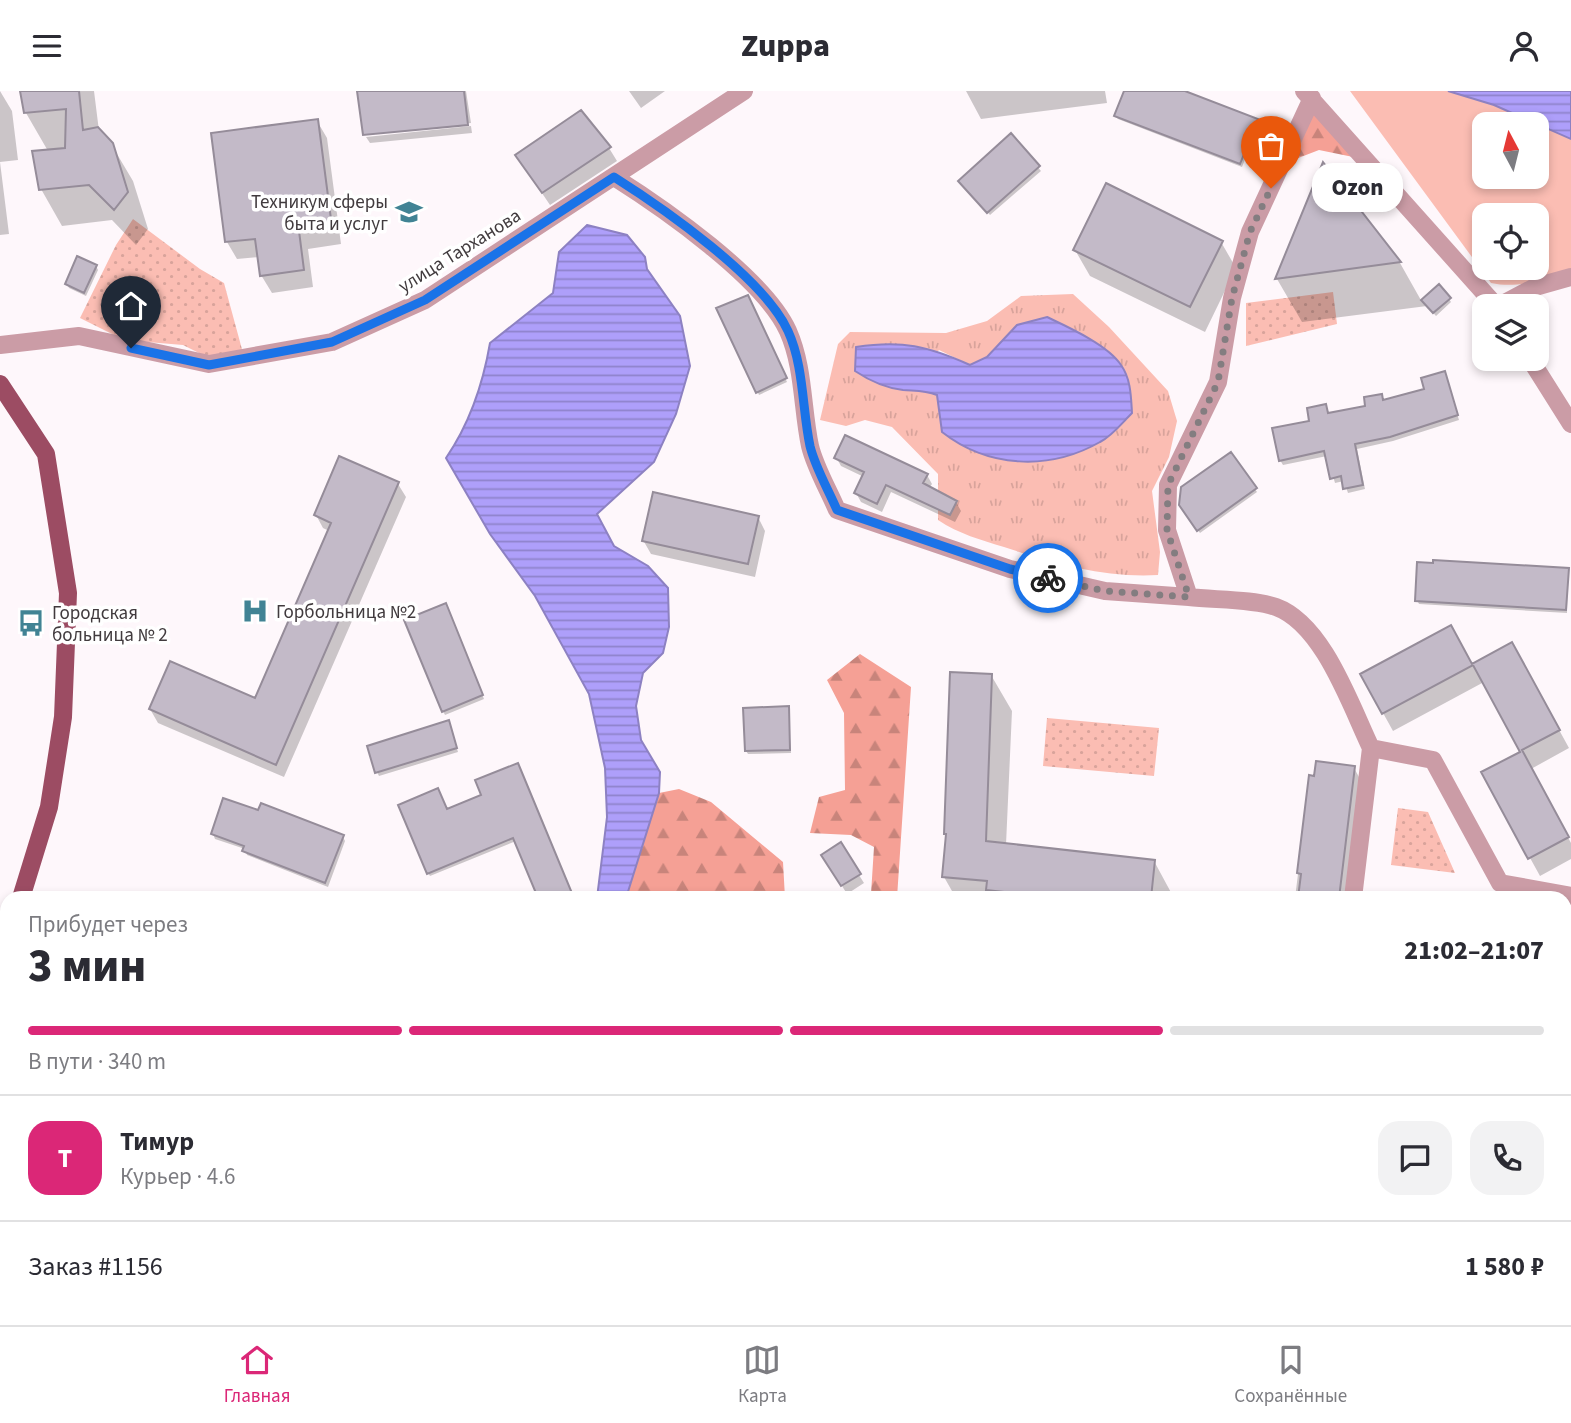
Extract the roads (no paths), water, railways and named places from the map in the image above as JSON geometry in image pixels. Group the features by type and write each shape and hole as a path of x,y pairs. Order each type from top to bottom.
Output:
{"main road":[{"path":"0,384 46,454 68,593 63,717 49,807 23,891"}],"street":[{"name":"улица Тарханова","path":"0,345 79,336 209,365 332,342 425,300 744,91"},
{"path":"1189,597 1167,530 1168,485 1218,382 1232,298 1250,232 1308,95 1487,294"},
{"path":"614,177 652,201 736,269 767,301 788,329 797,359 811,448 837,510 1010,569 1105,591 1275,606 1303,622 1331,664 1371,748 1354,891"},
{"path":"1520,294 1535,286 1571,277"},
{"path":"1538,371 1571,424"},
{"path":"1371,748 1433,760 1500,883 1544,891"}],"place":[{"name":"Ozon","path":"1271,188"},
{"name":"Техникум сферы быта и услуг","path":"409,212"},
{"name":"Горбольница №2","path":"255,611"},
{"name":"Городская больница № 2","path":"31,623"}]}
